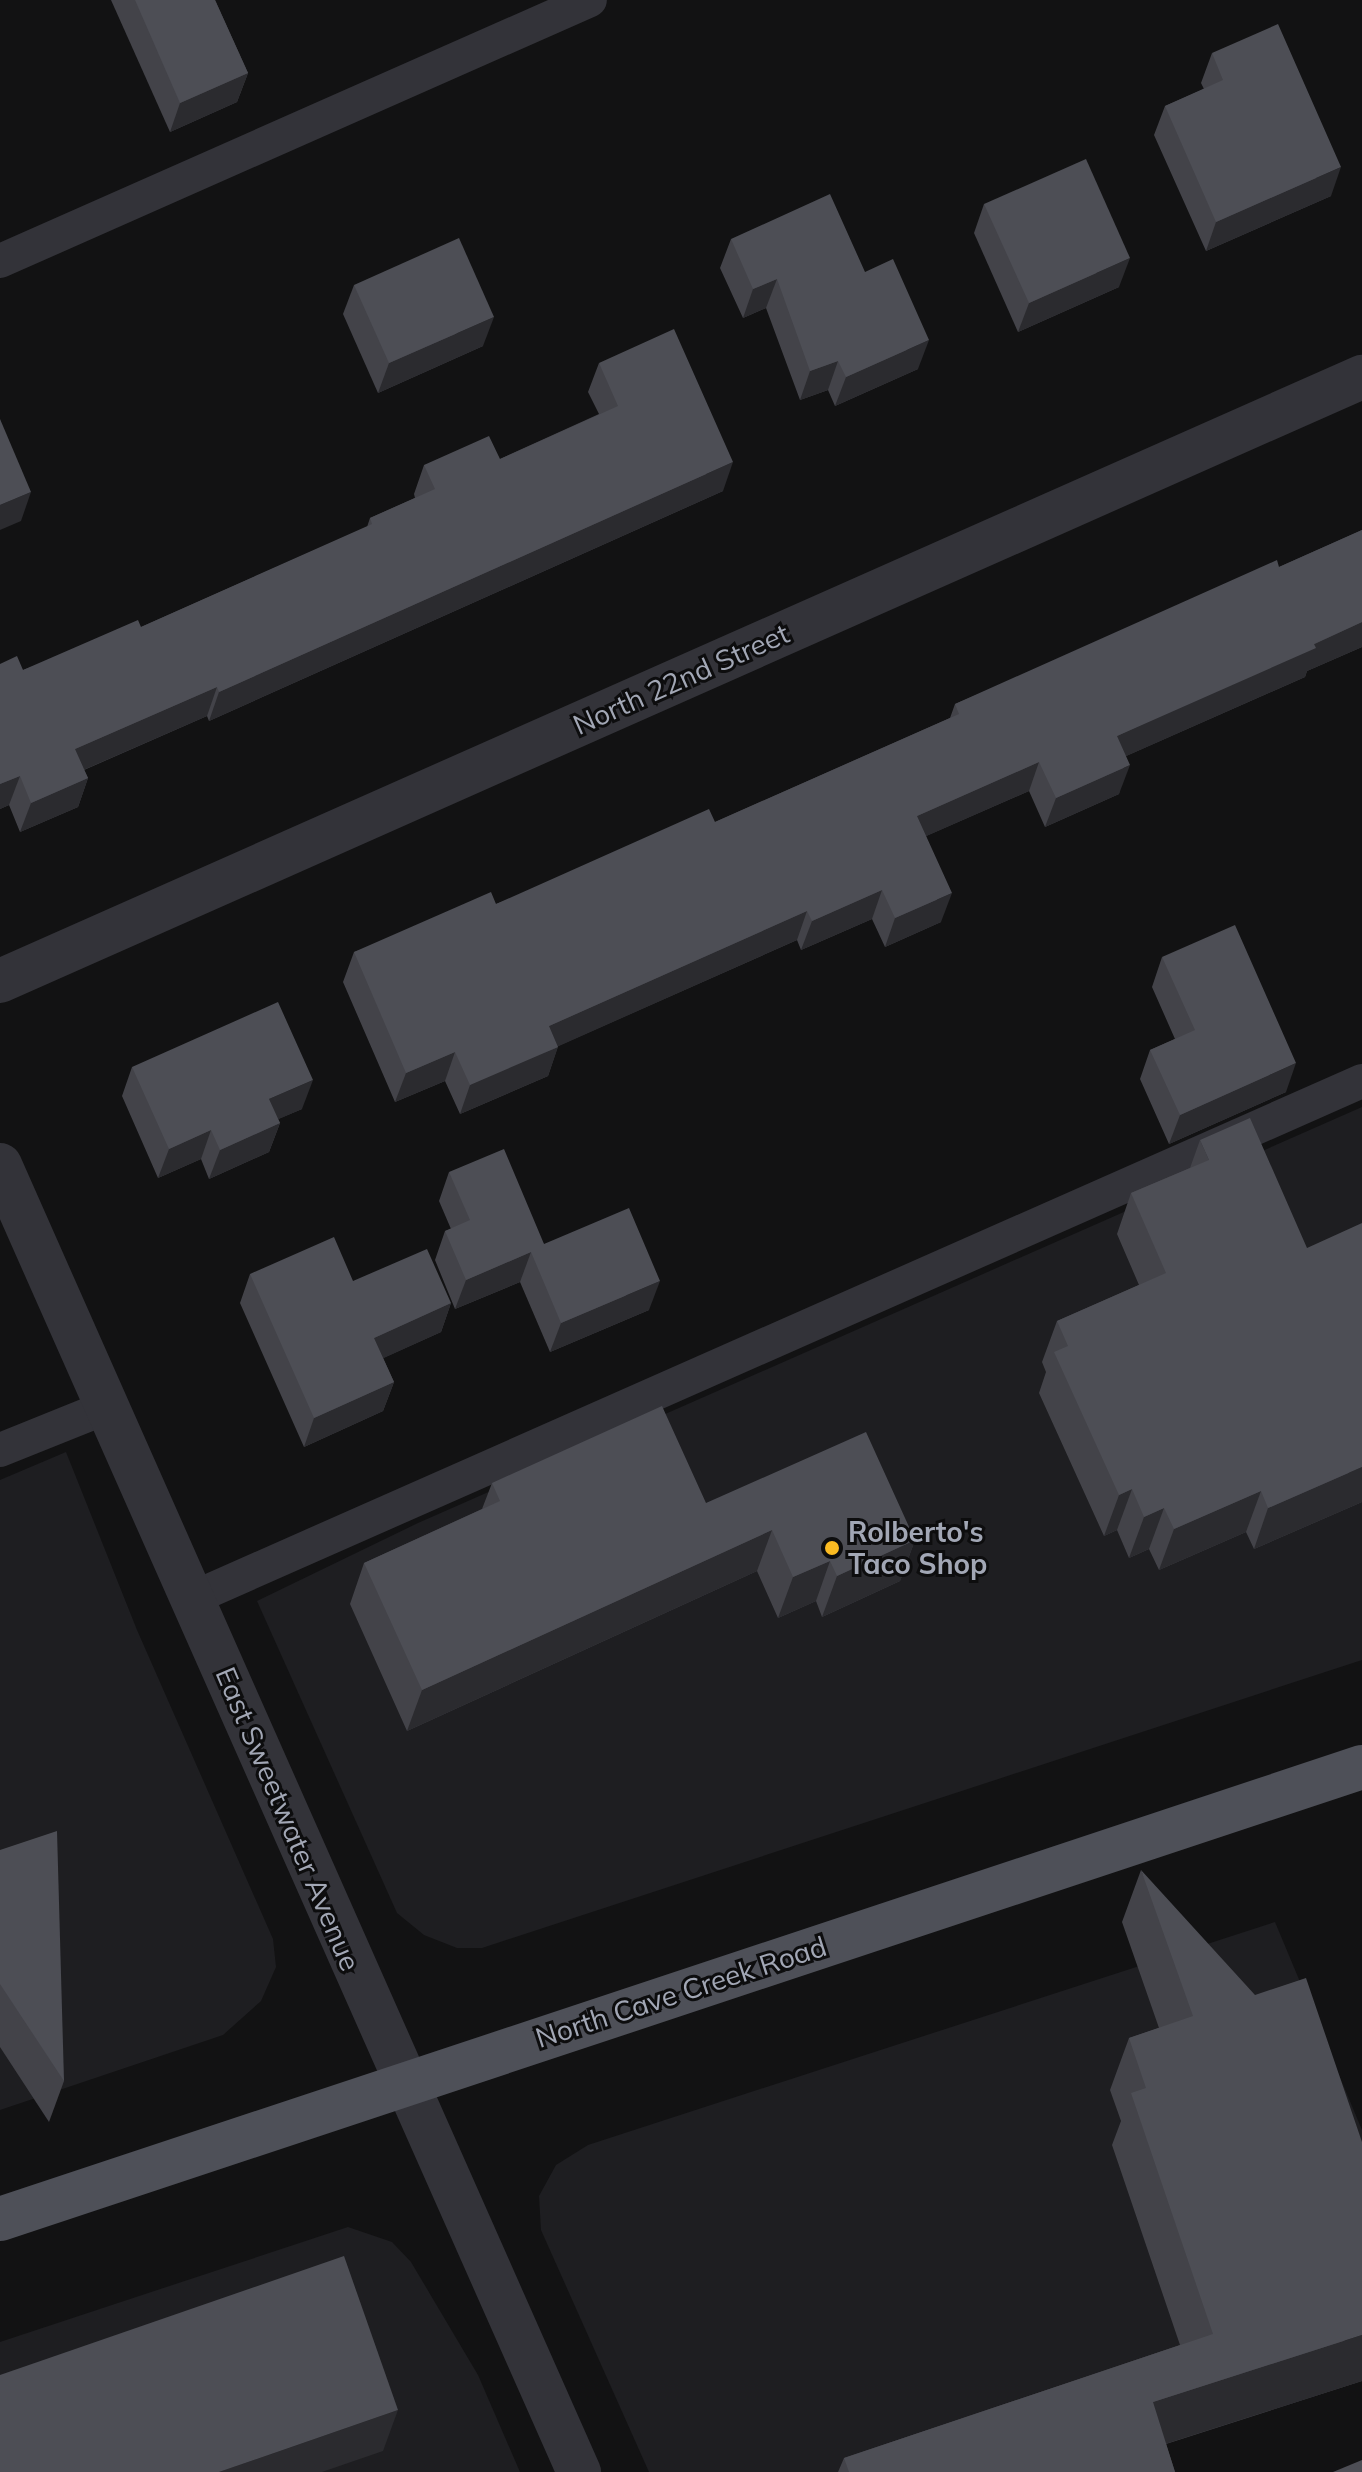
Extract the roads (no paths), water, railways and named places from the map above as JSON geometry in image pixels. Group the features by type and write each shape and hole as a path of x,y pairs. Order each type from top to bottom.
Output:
{"main road":[{"name":"North Cave Creek Road","path":"0,2219 1362,1767"}],"street":[{"name":"North 22nd Street","path":"0,981 1362,377"},
{"name":"East Sweetwater Avenue","path":"0,1165 193,1598 403,2083 579,2472"}],"lane":[{"path":"0,261 590,0"},
{"path":"193,1598 1362,1081"},
{"path":"0,1450 107,1407"}],"place":[{"name":"Rolberto's Taco Shop","path":"832,1548"}]}
